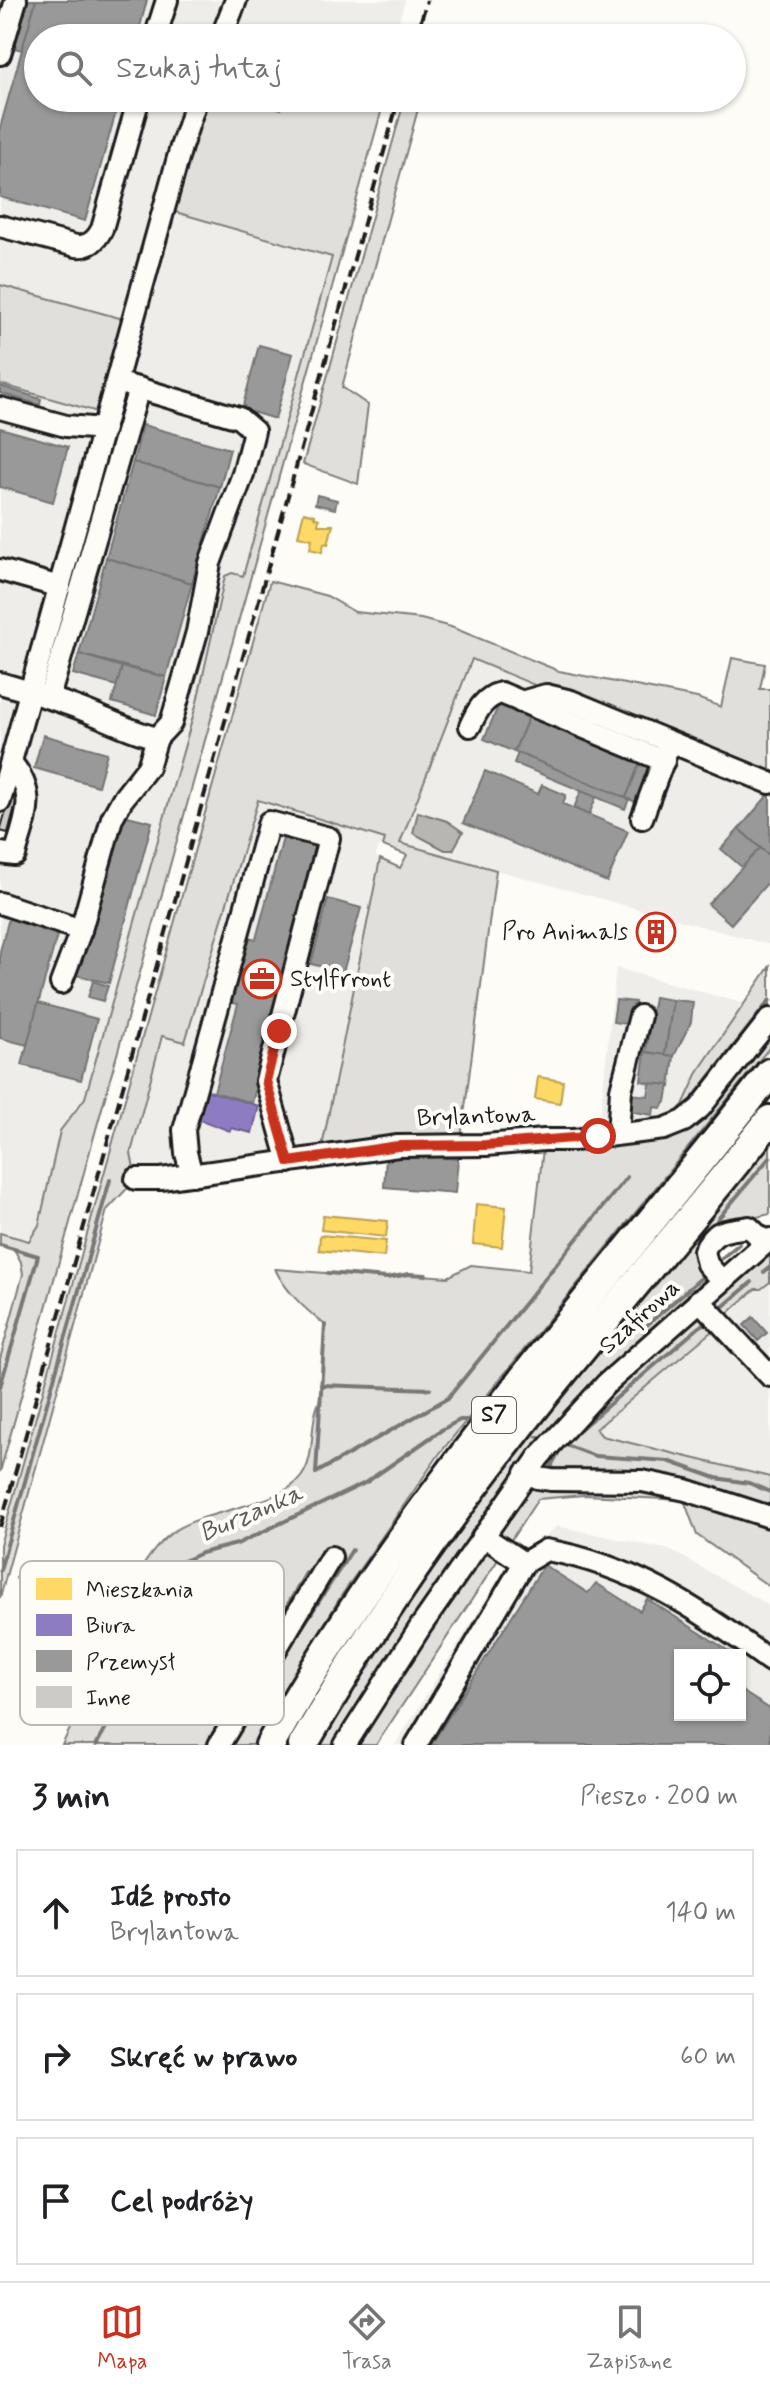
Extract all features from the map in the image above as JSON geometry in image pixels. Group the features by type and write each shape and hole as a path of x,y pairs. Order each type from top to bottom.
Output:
{"highway":[{"name":"S7","path":"284,1722 342,1625 443,1481 770,1073"},
{"name":"S7","path":"303,1745 392,1602 476,1483 571,1361 770,1120"},
{"name":"S7","path":"270,1745 282,1725"}],"street":[{"path":"0,54 16,0"},
{"path":"159,24 167,0"},
{"path":"227,24 236,0"},
{"path":"0,226 76,246 85,246 97,239 135,112"},
{"path":"40,695 60,587 192,112"},
{"path":"61,983 81,930 112,818 148,767 157,738 171,723 197,632 210,563 243,474 254,431 239,418 117,382"},
{"path":"0,801 11,762 40,695 139,388"},
{"path":"0,408 66,426 104,429"},
{"path":"0,570 60,587"},
{"path":"0,683 40,695 129,731 157,738"},
{"path":"470,726 477,710 492,695 501,693 664,761"},
{"path":"521,702 538,696 557,697 770,783"},
{"path":"642,818 671,741"},
{"path":"0,853 15,855 29,798 25,781 11,762"},
{"path":"192,1175 184,1130 269,822 329,838 266,1081 289,1162"},
{"path":"0,903 81,930"},
{"path":"618,1134 621,1090 640,1016"},
{"name":"Brylantowa","path":"136,1179 192,1175 398,1146 494,1145 664,1129 692,1116 770,1019"},
{"path":"721,1280 707,1264 704,1251 710,1237 749,1227 768,1240"},
{"name":"Szafirowa","path":"345,1745 407,1647 551,1441 606,1384 768,1240"},
{"path":"699,1300 770,1376"},
{"path":"526,1473 551,1480 621,1479 652,1483 686,1490 770,1517"},
{"path":"483,1536 524,1563"},
{"path":"416,1745 524,1563 546,1550 578,1555 649,1582 770,1661"},
{"path":"284,1636 331,1557"},
{"path":"219,1745 231,1725"}],"shaded area":[{"path":"0,0 405,0 398,24 24,24 24,112 193,112 166,209 332,256 243,576 202,680 85,1098 76,1107 39,1225 29,1242 0,1233 0,869 28,772 24,750 40,695 0,801 0,384 95,412 134,322 0,285"},
{"path":"193,112 381,112 0,1472 0,1359 23,1274 14,1249 0,1245 0,1233 29,1241 39,1225 60,1131 85,1098 197,702 225,576 232,573 243,576 332,257 165,209"},
{"path":"401,112 417,112 342,387 368,405 358,484 303,464"},
{"path":"0,285 134,322 108,415 0,384"},
{"path":"270,581 327,596 355,612 421,619 451,627 559,671 697,698 721,707 732,658 765,664 760,689 770,689 770,783 472,659 400,843 496,870 460,1146 320,1157 380,859 400,868 407,855 383,846 385,839 258,800 185,1042 162,1036 131,1153 136,1179 107,1210 0,1598 0,1545"},
{"path":"472,659 770,783 770,945 400,844"},
{"path":"258,800 385,839 383,846 378,847 376,856 380,859 320,1157 136,1179 131,1153 162,1036 186,1041"},
{"path":"418,812 447,821 463,832 453,850 445,850 413,833"},
{"path":"770,966 770,1047 440,1453 341,1596 284,1693 284,1561 146,1561 177,1529 278,1494 291,1486 306,1469 320,1400 325,1325 297,1300 275,1269 387,1278 409,1274 448,1277 471,1265 529,1271 544,1140 669,1119 683,1105 699,1070"},
{"path":"616,968 745,1004 699,1070 683,1105 669,1119 598,1136"},
{"path":"770,1140 770,1214 718,1226 708,1277 600,1374 543,1436 535,1436 551,1441 527,1472 602,1479 770,1517 770,1587 697,1535 684,1500 584,1495 538,1499 376,1745 320,1745 397,1621 497,1479"},
{"path":"770,1251 770,1282 761,1289 755,1289 724,1317 725,1320 596,1429 602,1436 770,1477 770,1507 674,1476 636,1469 554,1468 550,1459 601,1403 656,1350"},
{"path":"770,1282 770,1477 602,1436 596,1429 721,1324 755,1289 761,1289"},
{"path":"557,1526 670,1550 770,1606 770,1745 395,1745 503,1572"},
{"path":"72,1725 265,1725 253,1745 62,1745"}],"building: Mieszkania":[{"path":"304,512 315,515 319,519 318,525 333,525 328,544 324,543 322,552 310,549 312,539 298,536"},
{"name":"Pro Animals","path":"648,922 667,925 664,943 645,940"},
{"path":"538,1077 563,1081 560,1103 535,1099"},
{"path":"476,1204 506,1207 502,1247 473,1244"},
{"path":"323,1215 388,1221 386,1237 321,1230"},
{"path":"320,1235 386,1241 384,1257 319,1250"}],"building: Biura":[{"path":"206,1090 259,1106 252,1133 231,1128 230,1131 198,1119"}],"building: Przemysł":[{"path":"2,0 36,0 29,24 24,24 22,50 0,44"},
{"path":"36,0 147,0 141,24 29,24"},
{"path":"24,43 24,112 116,112 85,221 0,197 0,128"},
{"path":"259,345 293,354 275,419 242,409"},
{"path":"0,386 41,399 40,405 0,393"},
{"path":"143,425 230,449 220,487 133,462"},
{"path":"0,428 68,447 53,502 0,487"},
{"path":"133,462 220,487 192,583 106,558"},
{"path":"317,495 337,500 335,509 315,504"},
{"path":"106,558 192,583 166,677 79,654"},
{"path":"79,654 122,667 117,686 73,674"},
{"path":"122,667 166,677 156,715 112,702"},
{"path":"500,702 530,714 514,752 484,739"},
{"path":"530,714 641,760 626,798 514,752"},
{"path":"43,735 107,753 98,786 34,768"},
{"path":"518,753 629,799 625,809 514,763"},
{"path":"641,760 656,766 640,804 626,798"},
{"path":"485,771 538,794 542,785 566,795 563,804 628,831 607,882 463,823"},
{"path":"581,791 596,797 589,815 574,808"},
{"path":"770,796 770,856 739,829"},
{"path":"119,814 152,822 109,983 76,975"},
{"path":"739,829 760,848 743,868 721,849"},
{"path":"283,838 321,848 252,1103 214,1092 238,1004 224,1001 242,935 256,939"},
{"path":"760,848 770,856 770,880 731,924 708,904"},
{"path":"328,899 361,908 343,972 311,964"},
{"path":"10,914 59,928 27,1045 0,1038 0,951"},
{"path":"93,981 108,986 103,1001 88,997"},
{"path":"654,997 673,1000 665,1055 646,1052"},
{"path":"616,1000 635,1002 632,1025 613,1022"},
{"path":"673,1000 693,1002 691,1022 674,1056 665,1055"},
{"path":"38,1003 97,1019 81,1080 22,1065"},
{"path":"645,1052 674,1056 670,1087 641,1081"},
{"path":"650,1083 669,1085 666,1102 661,1108 654,1107 653,1115 628,1111 631,1094 648,1096"},
{"path":"408,1154 458,1159 455,1193 384,1187 386,1157 407,1158"},
{"path":"753,1317 767,1333 758,1341 744,1325"},
{"path":"544,1565 588,1593 596,1583 640,1611 647,1599 726,1649 674,1649 674,1721 746,1721 746,1694 770,1709 770,1745 431,1745"}],"building: Inne":[{"path":"11,793 18,795 8,833 0,831"}],"waterway":[{"path":"694,1097 770,1000"},
{"path":"717,1220 770,1157"},
{"path":"316,1473 448,1398 627,1177"},
{"path":"0,1570 110,1180"},
{"path":"722,1258 739,1244"},
{"path":"0,1245 38,1256 0,1387"},
{"path":"764,1272 770,1267"},
{"path":"328,1273 387,1278 426,1275"},
{"path":"643,1331 701,1278"},
{"path":"719,1310 752,1282"},
{"path":"579,1430 704,1323"},
{"path":"316,1473 325,1325"},
{"path":"321,1385 430,1389"},
{"name":"Burzanka","path":"184,1561 237,1544 365,1483 443,1429 460,1420 468,1420"},
{"name":"Burzanka","path":"551,1466 563,1444 595,1456 668,1461 716,1478 749,1483 770,1492"},
{"path":"284,1656 352,1550"},
{"path":"284,1611 306,1573"},
{"name":"Burzanka","path":"96,1745 107,1725"},
{"path":"207,1745 219,1725"}],"railway":[{"path":"420,24 427,0"},
{"path":"0,1527 395,112"}],"place":[{"name":"Pro Animals","path":"656,932"},
{"name":"Stylfrront","path":"262,979"}],"route":[{"path":"279,1031 266,1081 289,1162 382,1147 486,1145 598,1136"}]}
